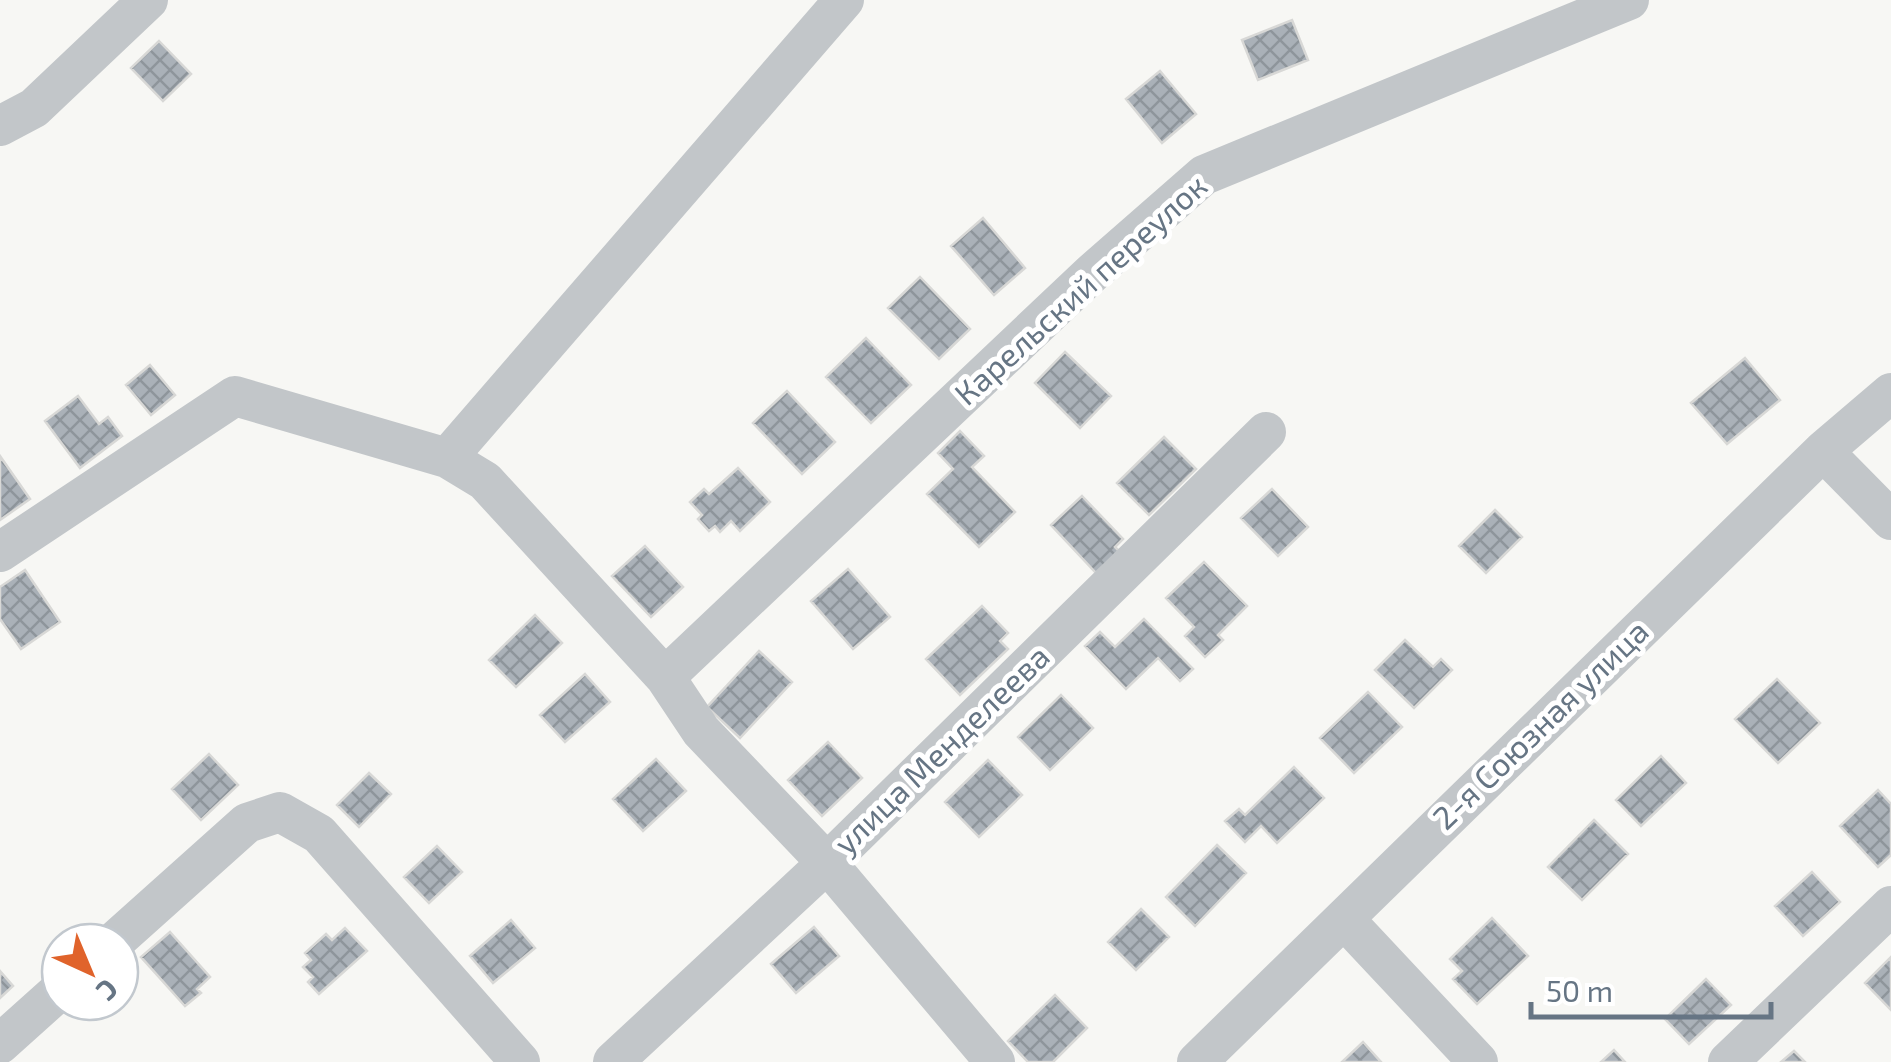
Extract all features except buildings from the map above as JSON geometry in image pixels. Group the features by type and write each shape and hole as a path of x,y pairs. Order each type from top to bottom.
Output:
{"street":[{"path":"0,126 34,108 148,0"},
{"path":"448,458 844,0"},
{"name":"Карельский переулок","path":"665,677 1078,287 1204,175 1629,0"},
{"name":"2-я Союзная улица","path":"1197,1062 1823,451 1891,393"},
{"path":"0,552 235,396 448,458 485,481 665,677 700,731 827,863 994,1062"},
{"name":"улица Менделеева","path":"613,1062 827,863 1266,432"},
{"path":"1823,451 1891,520"},
{"path":"136,922 247,823 280,812 319,834 520,1062"},
{"path":"1728,1062 1891,906"},
{"path":"1344,919 1478,1062"},
{"path":"0,1044 40,1008"}]}
